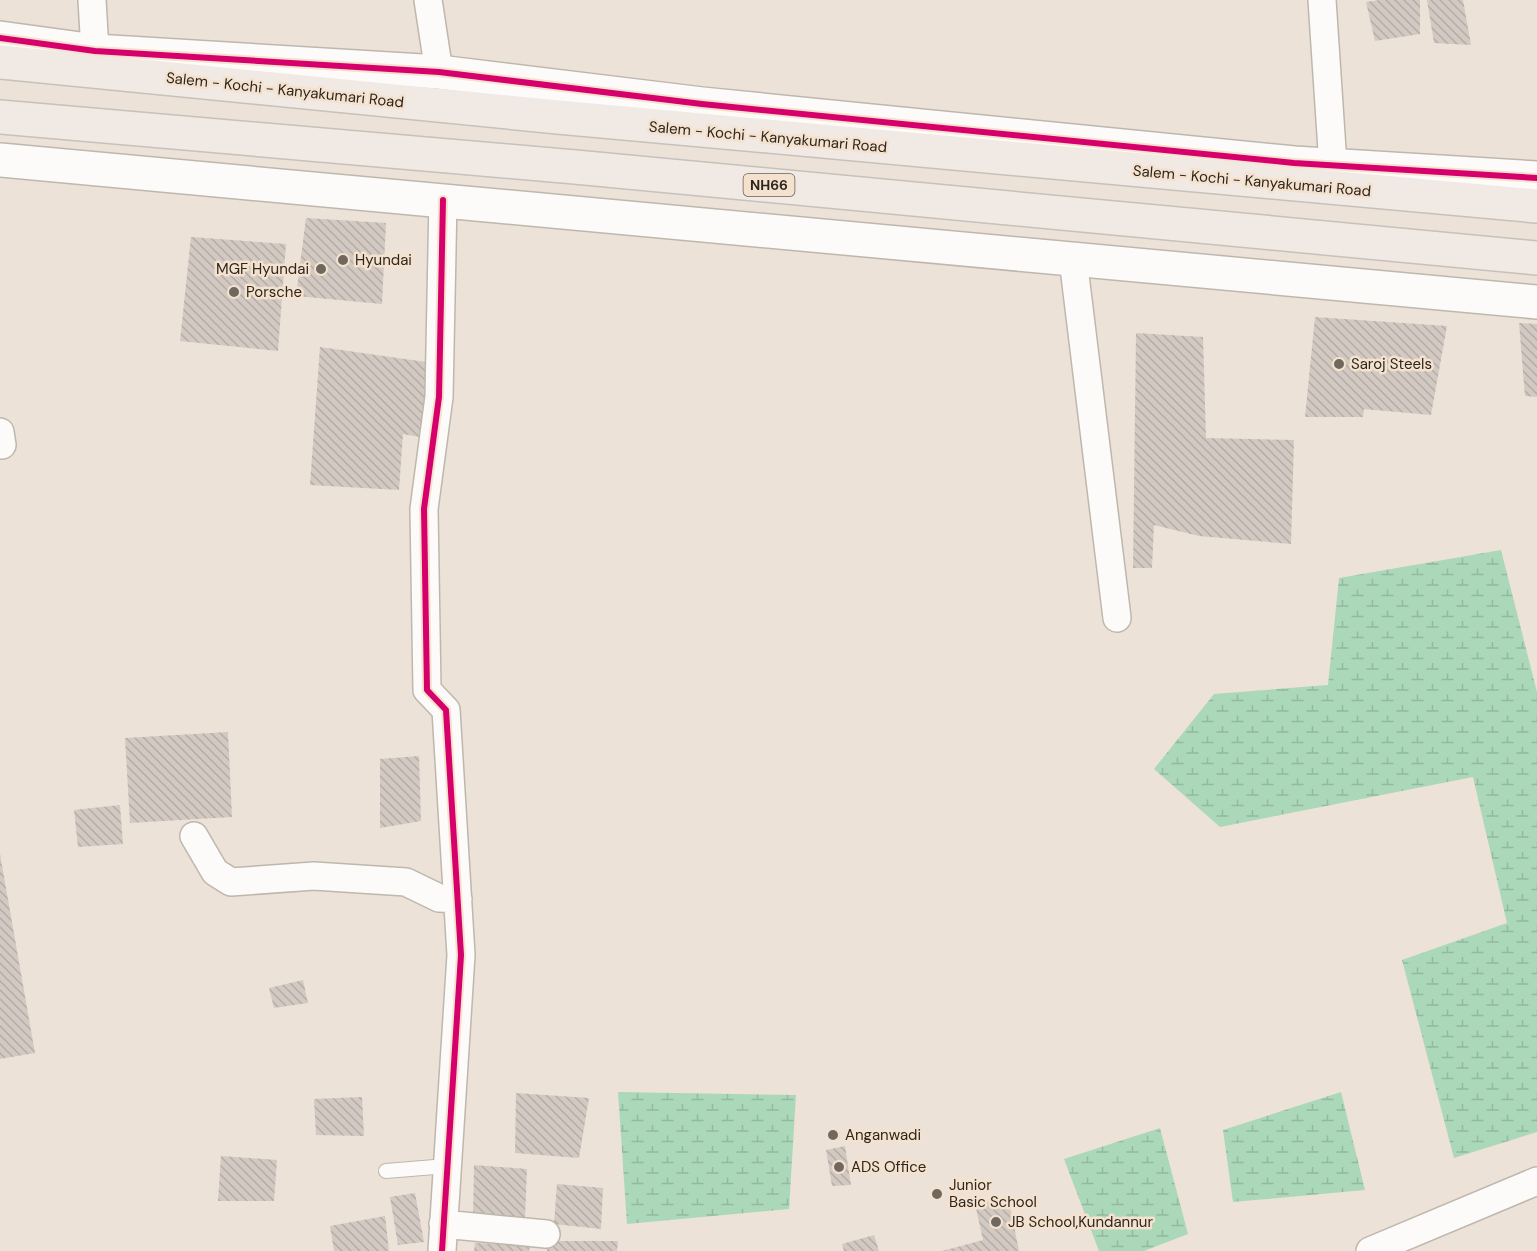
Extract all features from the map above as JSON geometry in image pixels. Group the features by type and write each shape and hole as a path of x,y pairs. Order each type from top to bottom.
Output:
{"highway":[{"name":"Salem - Kochi - Kanyakumari Road","path":"0,62 92,61 569,118 1537,206"},
{"name":"NH66","path":"0,117 587,168 1537,258"}],"street":[{"path":"92,0 92,61"},
{"path":"428,0 439,72"},
{"path":"1322,0 1333,165"},
{"path":"0,38 92,61 439,72 738,108 1333,165 1537,178"},
{"path":"0,160 1537,302"},
{"path":"441,1251 461,955 446,710 428,690 427,679 424,509 439,397 443,200"},
{"path":"1073,259 1117,618"},
{"path":"194,836 215,872 231,882 314,876 396,881 406,882 439,898 458,899"},
{"path":"1370,1251 1406,1244 1537,1181"},
{"path":"443,1224 546,1234"}],"lane":[{"path":"386,1171 447,1166"}],"green space":[{"path":"1501,550 1537,692 1537,1132 1454,1158 1402,960 1507,923 1473,777 1220,827 1154,769 1214,694 1328,685 1339,578"},
{"path":"618,1092 796,1095 789,1209 627,1224"},
{"path":"1341,1092 1365,1190 1233,1202 1223,1130"},
{"path":"1160,1128 1188,1234 1144,1251 1099,1251 1064,1159"}],"building":[{"path":"1420,0 1420,34 1375,41 1366,2"},
{"path":"1427,0 1463,0 1471,45 1434,43"},
{"name":"Hyundai","path":"306,218 386,223 382,304 296,296"},
{"name":"Porsche","path":"191,237 286,244 278,351 180,341"},
{"path":"1315,317 1447,326 1431,415 1364,409 1363,417 1305,417"},
{"path":"1519,323 1537,324 1537,397 1525,396"},
{"path":"1136,333 1203,337 1206,438 1294,440 1291,544 1199,536 1154,525 1152,568 1133,568"},
{"path":"320,347 426,362 425,438 403,434 399,490 310,485"},
{"path":"228,732 232,817 130,823 125,738"},
{"path":"419,756 421,821 380,828 380,759"},
{"path":"120,805 123,844 78,847 74,810"},
{"path":"0,854 35,1053 0,1059"},
{"path":"303,980 308,1003 274,1008 269,988"},
{"path":"516,1093 589,1098 579,1158 515,1153"},
{"path":"362,1097 364,1136 316,1135 314,1099"},
{"name":"Anganwadi","path":"828,1131 840,1132 839,1140 827,1139"},
{"name":"ADS Office","path":"845,1146 851,1185 832,1186 826,1150"},
{"path":"221,1156 277,1160 274,1201 218,1201"},
{"path":"474,1165 527,1169 525,1219 473,1217"},
{"path":"557,1184 603,1188 601,1229 554,1224"},
{"path":"415,1193 424,1242 398,1245 390,1197"},
{"name":"JB School,Kundannur","path":"1008,1197 1019,1251 942,1251 983,1240 975,1204"},
{"path":"385,1216 389,1251 334,1251 330,1226"},
{"path":"874,1235 879,1251 844,1251 842,1244"},
{"path":"547,1241 618,1241 617,1251 547,1251"},
{"path":"475,1243 530,1245 529,1251 474,1251"}],"cycle path":[{"path":"0,38 95,51 439,72 702,104 1294,163 1537,178"},
{"path":"442,1251 461,955 446,710 427,690 424,509 439,397 443,200"}],"place":[{"name":"Hyundai","path":"343,260"},
{"name":"MGF Hyundai","path":"321,269"},
{"name":"Porsche","path":"234,292"},
{"name":"Saroj Steels","path":"1339,364"},
{"name":"Anganwadi","path":"833,1135"},
{"name":"ADS Office","path":"839,1167"},
{"name":"Junior Basic School","path":"937,1194"},
{"name":"JB School,Kundannur","path":"996,1222"}]}
